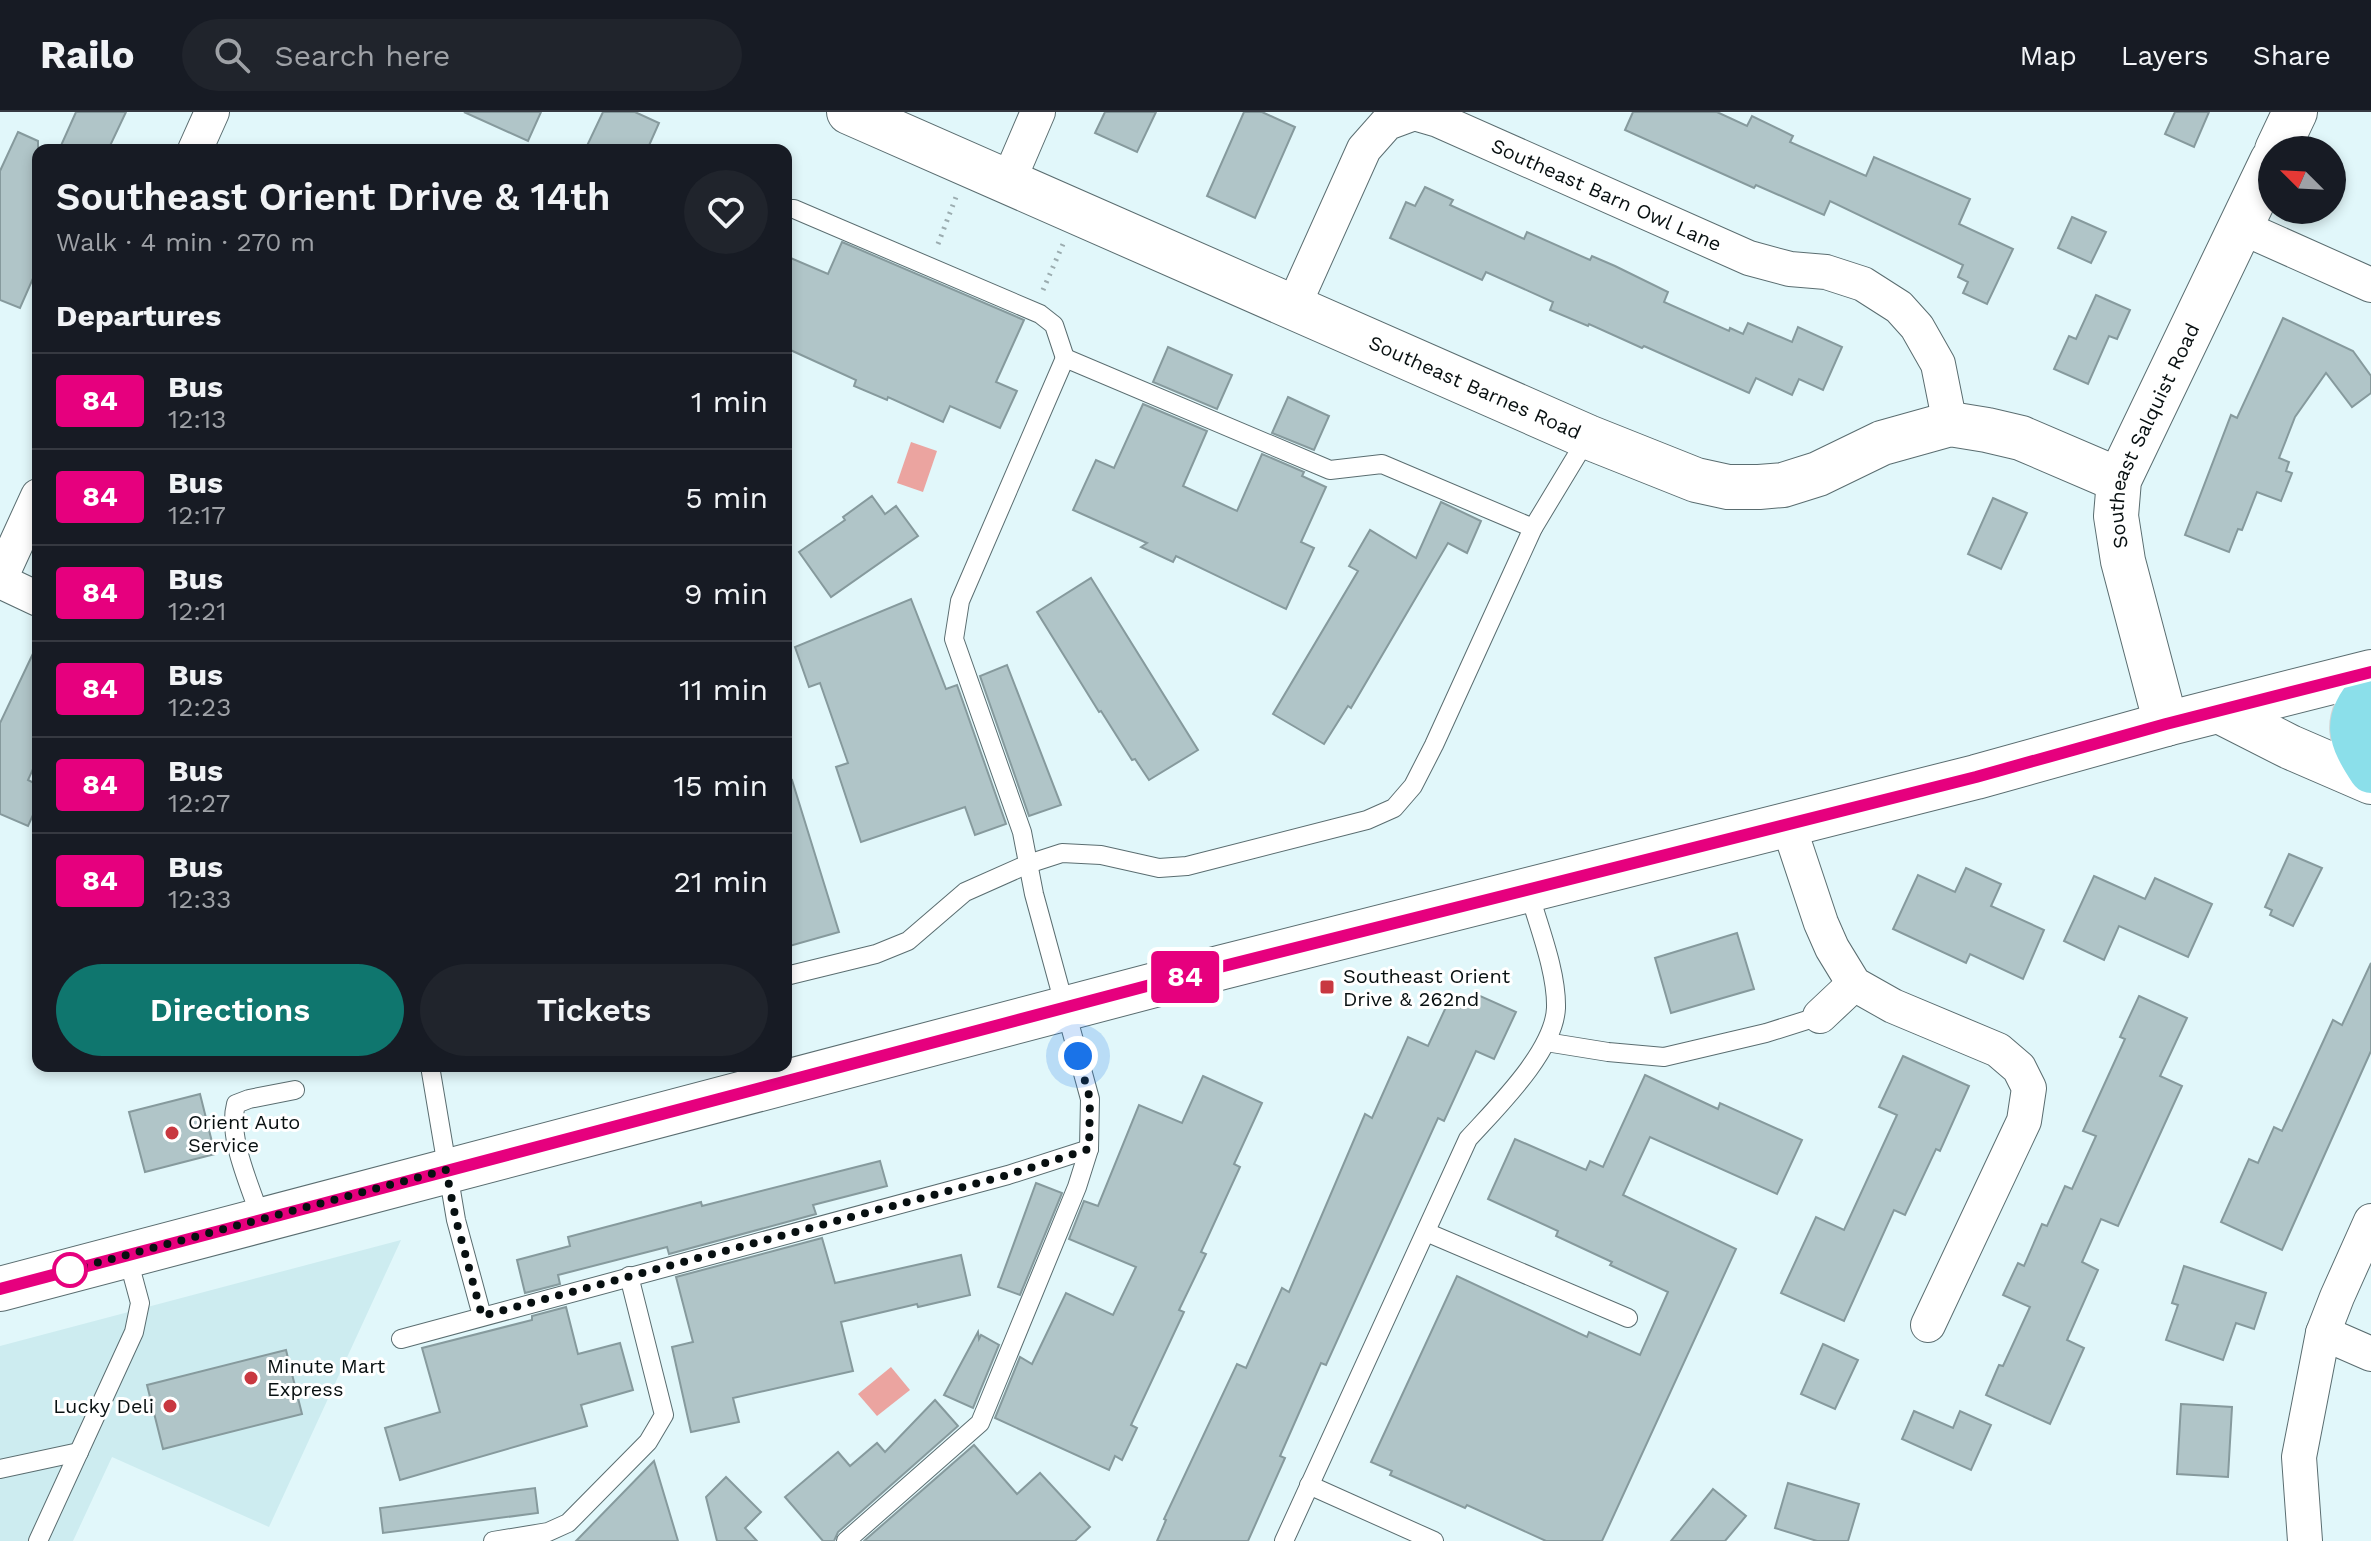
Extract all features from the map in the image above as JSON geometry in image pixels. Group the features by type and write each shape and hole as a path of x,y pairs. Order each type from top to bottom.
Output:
{"main road":[{"name":"Southeast Barnes Road","path":"849,112 1588,437 1696,480 1728,487 1783,485 1806,478 1882,443 1950,424 2021,438 2119,480"},
{"path":"2284,136 2295,112"},
{"name":"Southeast Salquist Road","path":"2166,724 2123,561 2115,502 2119,480 2258,191"},
{"path":"0,1289 1064,1008 1976,777 2166,724 2371,672"},
{"path":"2371,690 2357,710 2351,729 2355,745 2371,771"},
{"path":"2219,711 2290,747 2371,782"}],"street":[{"path":"198,144 212,112"},
{"path":"988,173 1038,112"},
{"name":"Southeast Barn Owl Lane","path":"1293,307 1364,149 1387,117 1414,113 1438,120 1749,258 1790,269 1826,272 1863,284 1899,307 1917,327 1938,364 1950,424"},
{"path":"2241,227 2371,285"},
{"path":"32,509 0,580 32,596"},
{"path":"1788,824 1821,923 1854,984 1893,1006 1998,1050 2019,1068 2029,1088 2024,1121 1928,1325"},
{"path":"1820,1016 1854,984"},
{"path":"2305,1541 2299,1457 2323,1333 2371,1221"},
{"path":"2323,1333 2371,1354"}],"lane":[{"path":"792,209 1040,314 1054,325 1065,358 960,601 954,639 1022,832 1064,1008 1090,1099 1089,1149 1077,1187 980,1423 846,1541"},
{"path":"1065,358 1330,470 1382,464 1533,528"},
{"path":"792,975 876,954 908,941 965,892 1028,864 1062,853 1101,855 1159,868 1187,866 1367,820 1394,808 1413,786 1533,528 1588,437"},
{"path":"1284,1541 1468,1139 1522,1082 1546,1042 1556,1011 1553,976 1528,889"},
{"path":"1546,1042 1664,1057 1766,1033 1820,1016"},
{"path":"431,1072 456,1220 482,1316"},
{"path":"261,1219 234,1134 236,1104 295,1090"},
{"path":"401,1339 1008,1175 1089,1149"},
{"path":"1426,1232 1628,1318"},
{"path":"38,1541 134,1332 140,1303 127,1255"},
{"path":"493,1541 548,1532 568,1523 648,1442 664,1415 629,1276"},
{"path":"0,1469 79,1452"},
{"path":"1309,1485 1434,1541"}],"path":[{"path":"928,267 988,173"},
{"path":"1040,314 1043,288 1078,212"}],"shaded area":[{"path":"911,442 937,451 923,492 897,483"},
{"path":"401,1240 269,1527 112,1457 73,1541 0,1541 0,1346"},
{"path":"891,1367 910,1390 877,1416 858,1394"}],"building":[{"path":"76,112 126,112 111,144 62,144"},
{"path":"464,112 541,112 528,141"},
{"path":"603,112 635,112 659,123 650,144 588,144"},
{"path":"1105,112 1156,112 1137,152 1095,133"},
{"path":"1244,112 1262,112 1295,127 1255,218 1207,196"},
{"path":"1633,112 1717,112 1747,126 1752,116 1793,136 1790,142 1866,176 1874,157 1970,199 1959,224 2013,249 1987,304 1963,293 1968,282 1958,277 1963,265 1830,201 1824,215 1756,185 1754,188 1625,130"},
{"path":"2175,112 2209,112 2194,147 2165,134"},
{"path":"18,132 38,141 38,144 32,144 32,281 20,308 0,300 0,171"},
{"path":"1425,187 1453,200 1450,205 1524,239 1527,232 1590,260 1592,256 1615,266 1668,292 1664,302 1729,331 1730,328 1743,334 1748,323 1792,342 1798,327 1842,347 1823,390 1799,379 1792,395 1756,378 1749,393 1644,346 1642,348 1550,310 1553,302 1486,272 1482,280 1390,238 1406,202 1415,206"},
{"path":"2072,217 2106,232 2091,263 2058,248"},
{"path":"842,242 1024,320 996,382 1017,391 1000,428 950,406 943,422 888,397 887,400 854,386 856,380 792,351 792,259 828,274"},
{"path":"2096,295 2130,310 2117,339 2109,336 2088,384 2054,369 2069,336 2076,339"},
{"path":"2283,318 2353,351 2371,376 2371,393 2352,407 2326,373 2295,417 2279,458 2289,462 2286,471 2292,473 2281,501 2257,492 2242,530 2238,529 2229,552 2185,535 2231,415 2237,418"},
{"path":"1168,347 1232,375 1217,409 1153,382"},
{"path":"1288,397 1329,416 1314,450 1272,433"},
{"path":"1143,404 1207,431 1183,486 1237,511 1262,454 1304,472 1302,476 1326,487 1301,542 1314,548 1286,609 1176,556 1173,562 1141,547 1147,543 1073,510 1096,460 1114,468"},
{"path":"872,496 885,514 896,506 918,536 831,597 799,552 845,520 843,517"},
{"path":"1993,498 2027,513 2001,569 1968,554"},
{"path":"1441,502 1481,521 1467,553 1448,543 1351,708 1348,706 1324,744 1273,714 1358,571 1349,566 1370,530 1416,558"},
{"path":"1091,578 1198,750 1149,780 1099,712 1037,612"},
{"path":"911,599 946,689 957,685 1006,824 975,835 965,807 861,842 836,767 848,763 820,683 809,687 795,647"},
{"path":"32,656 32,771 28,780 32,782 32,817 28,826 0,814 0,723"},
{"path":"1007,665 1061,805 1029,816 980,676"},
{"path":"792,780 839,932 792,945"},
{"path":"2289,854 2322,868 2293,926 2270,915 2272,910 2265,907"},
{"path":"1966,868 2001,884 1991,906 2044,930 2023,979 1970,954 1966,963 1893,929 1918,875 1955,892"},
{"path":"2094,876 2145,899 2155,878 2212,904 2188,957 2119,926 2104,960 2064,941"},
{"path":"1737,933 1754,989 1671,1013 1655,958"},
{"path":"2371,963 2371,1051 2282,1250 2221,1222 2249,1159 2258,1163 2274,1127 2282,1131 2333,1020 2342,1025"},
{"path":"1452,994 1474,1005 1478,995 1516,1012 1494,1059 1476,1051 1444,1121 1438,1118 1326,1365 1321,1363 1280,1456 1285,1458 1248,1541 1157,1541 1164,1519 1237,1364 1246,1368 1282,1288 1289,1292 1365,1114 1372,1118 1408,1037 1428,1046"},
{"path":"2139,996 2187,1018 2160,1076 2182,1086 2118,1226 2101,1219 2082,1262 2098,1270 2067,1340 2084,1348 2050,1424 1986,1395 2030,1307 2003,1295 2018,1263 2024,1266 2042,1224 2047,1226 2065,1186 2072,1189 2096,1136 2083,1131 2125,1039 2120,1037"},
{"path":"1903,1056 1969,1086 1940,1151 1936,1149 1905,1215 1894,1210 1844,1321 1781,1293 1816,1217 1844,1230 1897,1115 1879,1107"},
{"path":"1645,1075 1718,1109 1720,1103 1802,1140 1777,1194 1650,1137 1623,1195 1736,1249 1602,1541 1546,1541 1390,1475 1392,1471 1371,1462 1457,1276 1587,1337 1589,1332 1640,1355 1668,1292 1556,1236 1558,1231 1488,1199 1515,1139 1586,1170 1590,1161 1603,1167"},
{"path":"1203,1076 1262,1103 1234,1164 1240,1167 1201,1252 1206,1254 1179,1310 1184,1312 1131,1425 1137,1428 1122,1460 1115,1456 1109,1470 995,1418 1020,1357 1032,1364 1066,1293 1113,1315 1136,1267 1069,1239 1084,1201 1098,1206 1139,1105 1182,1123"},
{"name":"Orient Auto Service","path":"200,1094 215,1154 145,1172 129,1112"},
{"path":"880,1161 887,1186 813,1205 816,1214 669,1254 667,1247 558,1275 560,1284 525,1293 517,1260 570,1246 568,1237 701,1202 702,1206"},
{"path":"1036,1183 1062,1193 1020,1295 998,1287"},
{"path":"822,1238 835,1283 961,1255 970,1295 841,1322 853,1371 733,1398 739,1422 691,1432 672,1347 693,1342 676,1277"},
{"path":"2184,1266 2266,1293 2254,1329 2236,1323 2223,1360 2166,1340 2178,1305 2172,1303"},
{"path":"566,1307 578,1354 620,1343 633,1390 581,1405 587,1426 400,1480 385,1428 440,1412 422,1348 532,1320 532,1316"},
{"path":"978,1332 979,1339 981,1335 999,1345 973,1408 944,1395"},
{"path":"1823,1344 1858,1360 1835,1409 1801,1394"},
{"path":"286,1350 302,1414 163,1449 147,1385"},
{"path":"935,1400 958,1426 838,1532 834,1541 823,1541 785,1497 838,1452 850,1466 877,1443 885,1452"},
{"path":"2181,1404 2232,1407 2228,1477 2177,1474"},
{"path":"1914,1411 1953,1428 1960,1411 1991,1425 1971,1470 1902,1439"},
{"path":"974,1445 1017,1494 1040,1473 1090,1527 1075,1541 864,1541"},
{"path":"654,1461 678,1541 576,1541"},
{"path":"726,1477 761,1512 745,1528 757,1541 717,1541 706,1497"},
{"path":"1788,1483 1859,1504 1848,1541 1817,1541 1775,1528"},
{"path":"535,1488 538,1513 383,1533 380,1508"},
{"path":"1713,1489 1746,1516 1725,1541 1671,1541"}],"bus line":[{"name":"84","path":"0,1289 1196,973 1976,777 2166,724 2371,672"}],"place":[{"name":"Southeast Orient Drive & 262nd","path":"1327,987"},
{"name":"Orient Auto Service","path":"172,1133"},
{"name":"Minute Mart Express","path":"251,1378"},
{"name":"Lucky Deli","path":"170,1406"}],"route":[{"path":"70,1270 446,1170 482,1316 1008,1175 1089,1149 1090,1099 1078,1056"}]}
